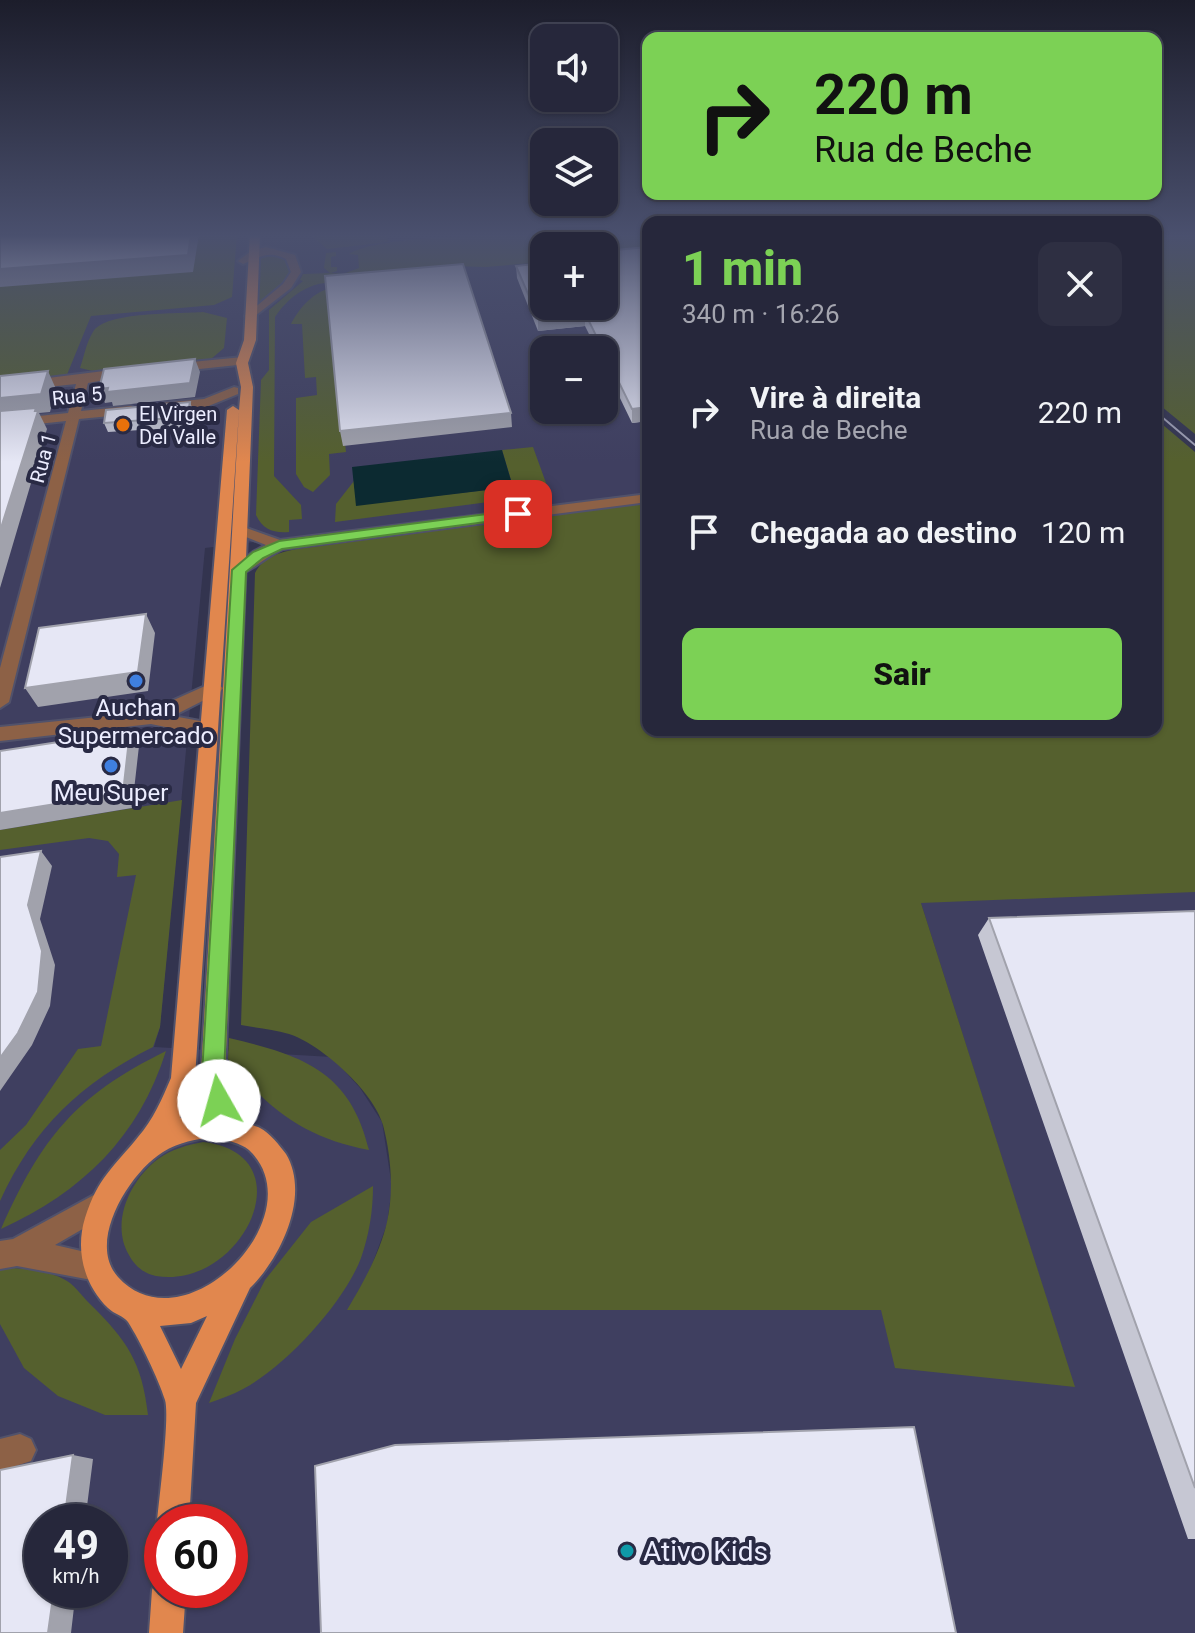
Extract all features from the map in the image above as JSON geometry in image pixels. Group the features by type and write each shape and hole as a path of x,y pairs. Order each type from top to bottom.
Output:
{"main road":[{"path":"237,328 239,310"},
{"path":"237,1285 204,1305 169,1314 137,1310 119,1300 106,1286 97,1267 94,1236 103,1203 122,1172 147,1147 170,1111 183,1078 233,411 240,365 250,340 251,310"},
{"path":"237,1127 219,1101 213,1074 247,387 240,365"},
{"path":"209,729 216,734 219,742 223,858"},
{"path":"147,1147 169,1134 193,1126 215,1124 237,1127 261,1140 277,1162 283,1191 278,1224 262,1257 237,1285 181,1401 174,1504"},
{"path":"137,1310 181,1401"},
{"path":"166,1633 168,1608"}],"street":[{"path":"251,316 258,310"},
{"path":"0,388 149,370 240,365"},
{"name":"Rua 5","path":"206,403 240,365"},
{"name":"Rua 1","path":"0,702 83,380"},
{"name":"Rua 5","path":"0,424 206,403 233,411"},
{"path":"239,570 258,555 279,545 642,499"},
{"path":"241,530 279,545"},
{"path":"151,718 186,704 214,688"},
{"path":"0,734 151,718 209,729"},
{"path":"8,1254 103,1203"},
{"path":"8,1254 97,1267"}],"shaded area":[{"path":"0,310 530,310 530,320 618,320 618,310 642,310 642,494 205,548 160,1027 154,1047 332,1057 360,1088 382,1122 392,1187 387,1224 370,1270 348,1310 882,1310 1074,1386 913,878 1195,867 1195,1633 0,1633"},
{"path":"502,450 513,487 356,506 352,467"}],"green space":[{"path":"0,310 156,310 91,316 66,377 0,382"},
{"path":"269,310 280,310 275,317 274,476 301,505 302,519 289,520 289,532 265,527 256,515 261,380 269,370"},
{"path":"300,310 330,310 346,452 329,454 330,475 313,492 304,487 296,474 296,398 317,395 316,377 305,378 302,324 291,324"},
{"path":"1162,310 1195,310 1195,434 1162,407"},
{"path":"203,312 227,318 224,348 211,359 101,373 80,368 91,336 100,325 127,317"},
{"path":"1162,424 1195,452 1195,892 921,903 1075,1387 895,1368 881,1310 347,1310 375,1256 387,1222 391,1173 383,1125 378,1112 358,1084 316,1048 289,1034 241,1025 255,573 267,559 296,549 642,504 642,736 1162,736"},
{"path":"533,447 550,494 335,522 336,504 354,481 357,505 513,487 502,450"},
{"path":"182,800 160,1027 153,1047 104,1076 62,1110 28,1151 0,1201 0,1150 26,1125 78,1049 101,1046 136,875 117,877 119,854 108,841 89,838 0,850 0,830"},
{"path":"229,1038 279,1051 319,1070 349,1101 369,1150 326,1138 289,1119 257,1092 228,1059"},
{"path":"166,1051 140,1110 104,1158 57,1198 1,1229 31,1169 65,1122 108,1085"},
{"path":"203,1142 235,1152 252,1170 257,1193 251,1219 236,1243 214,1263 187,1275 156,1276 147,1273 134,1262 124,1243 122,1216 126,1203 139,1178 158,1159 180,1148"},
{"path":"373,1186 370,1223 361,1258 353,1276 327,1313 277,1366 239,1391 209,1403 235,1339 265,1280 311,1222"},
{"path":"0,1267 51,1274 76,1288 130,1353 142,1380 148,1415 105,1415 58,1396 24,1368 0,1324"}],"building":[{"path":"328,310 478,310 511,413 340,431"},
{"path":"618,310 642,310 642,408 632,409 618,380 618,336 596,336 588,320 618,320"},
{"path":"195,359 190,383 107,392 108,388 99,389 104,369"},
{"path":"48,371 41,394 0,398 0,376"},
{"path":"190,402 187,417 104,423 106,410"},
{"path":"36,408 35,411 38,411 0,531 0,411"},
{"path":"146,614 138,672 25,688 39,628"},
{"path":"130,731 123,793 0,813 0,751"},
{"path":"41,851 28,905 42,951 38,992 18,1033 0,1058 0,857"},
{"path":"1195,911 1195,1488 989,918"},
{"name":"Ativo Kids","path":"914,1427 956,1633 321,1633 315,1466 395,1445"},
{"path":"73,1455 66,1504 24,1504 24,1608 51,1608 48,1633 0,1633 0,1470"}],"tram line":[{"path":"1162,417 1195,445"}],"place":[{"name":"El Virgen Del Valle","path":"123,425"},
{"name":"Auchan Supermercado","path":"136,681"},
{"name":"Meu Super","path":"111,766"},
{"name":"Ativo Kids","path":"627,1551"}],"route":[{"path":"219,1101 213,1074 239,570 258,555 279,545 518,514"}]}
